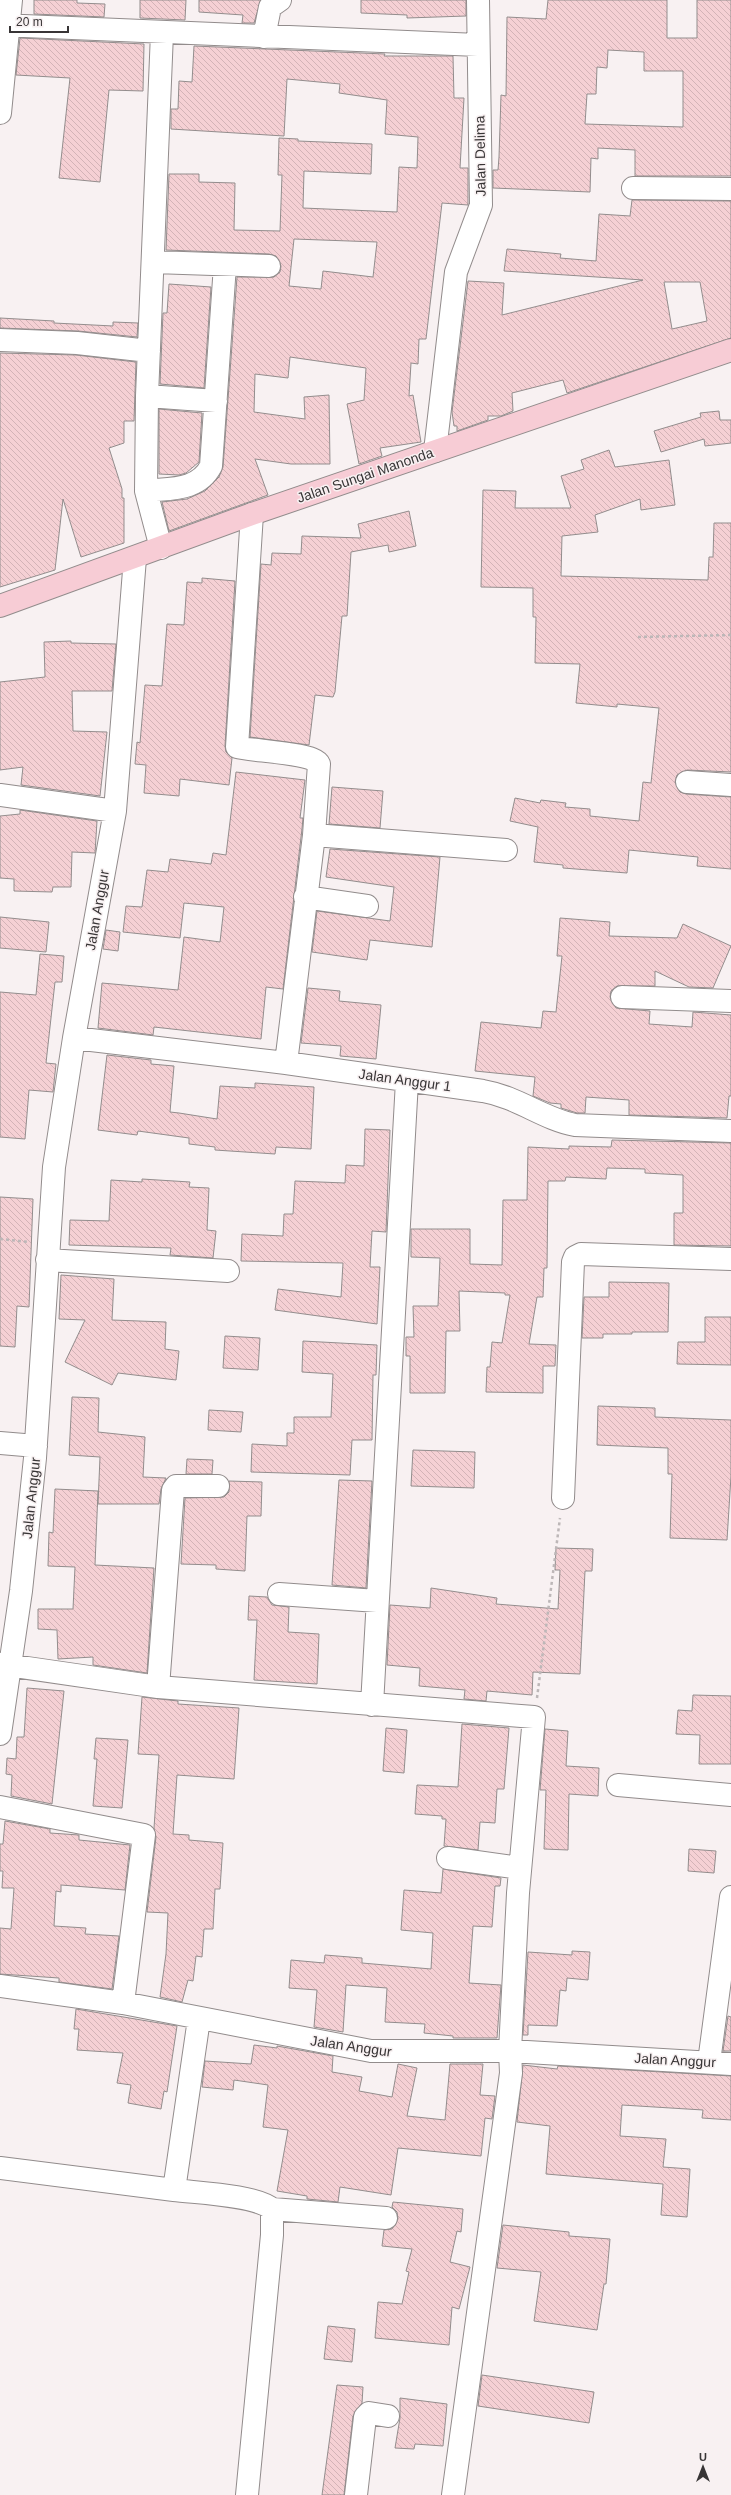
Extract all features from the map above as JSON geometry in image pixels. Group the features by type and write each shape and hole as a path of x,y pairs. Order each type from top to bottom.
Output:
{"street":[{"path":"0,113 5,25 11,0"},
{"path":"264,37 270,7 280,0"},
{"name":"Jalan Delima","path":"435,451 456,272 481,205 478,0"},
{"path":"5,25 162,33 478,45"},
{"path":"161,548 146,491 147,396 154,262 162,33"},
{"path":"633,188 731,189"},
{"path":"154,262 268,266"},
{"path":"146,491 193,484 200,481 212,462 225,265"},
{"path":"0,340 73,343 149,351"},
{"name":"Jalan Sungai Manonda","path":"0,606 135,558 252,514 731,350"},
{"path":"147,396 216,401"},
{"path":"252,514 237,745 241,748 302,756 318,761 314,835 305,897 286,1063"},
{"name":"Jalan Anggur","path":"0,1734 5,1664 23,1576 36,1446 47,1252 54,1167 74,1038 115,811 135,558"},
{"path":"687,782 731,785"},
{"path":"0,796 115,811"},
{"path":"314,835 506,850"},
{"path":"305,897 366,906"},
{"path":"622,997 731,1001"},
{"name":"Jalan Anggur 1","path":"74,1038 286,1063 498,1093 511,1097 561,1122 575,1125 731,1131"},
{"path":"372,1705 407,1081"},
{"path":"47,1252 228,1271"},
{"path":"564,1498 573,1262 575,1257 581,1254 731,1259"},
{"path":"0,1443 36,1446"},
{"path":"158,1688 173,1490 176,1486 218,1486"},
{"path":"279,1594 377,1601"},
{"path":"5,1664 158,1688 534,1718 520,1868 510,2051 512,2067 499,2174 453,2495"},
{"path":"618,1785 731,1795"},
{"path":"0,1807 144,1835 123,2004"},
{"path":"448,1858 520,1868"},
{"path":"709,2062 731,1897"},
{"name":"Jalan Anggur","path":"0,1986 123,2004 371,2051 510,2051 731,2064"},
{"path":"174,2190 200,2019"},
{"path":"0,2168 246,2199 268,2205 272,2209 386,2218"},
{"path":"247,2495 272,2235 272,2209"},
{"path":"356,2495 365,2417 369,2413 388,2416"}],"path":[{"path":"638,637 731,635"},
{"path":"0,1239 47,1252"},
{"path":"534,1718 564,1498"}],"building":[{"path":"34,0 77,0 77,3 105,4 104,17 34,14"},
{"path":"140,0 186,0 185,20 140,18"},
{"path":"199,0 261,0 254,23 242,23 243,15 199,12"},
{"path":"361,0 466,0 466,16 407,18 407,15 361,13"},
{"path":"548,0 667,0 667,38 697,38 697,0 731,0 731,176 635,176 635,150 598,148 598,159 591,158 590,192 493,188 493,170 498,170 501,95 506,96 507,17 546,19","holes":["608,50 644,52 644,71 683,71 683,127 585,124 587,94 596,94 597,67 607,68"]},
{"path":"20,38 144,44 143,91 109,90 100,182 59,178 70,78 16,75"},
{"path":"194,46 385,54 384,56 453,56 454,98 464,98 460,168 468,168 468,205 442,203 426,339 419,339 418,364 411,363 409,396 413,395 421,442 380,448 382,456 359,464 347,404 364,400 366,368 290,357 288,378 255,374 254,412 305,419 304,397 329,395 330,464 291,464 255,459 268,495 169,531 162,502 187,499 205,491 219,477 223,467 237,277 274,277 280,272 281,266 276,256 269,254 166,250 169,174 199,174 199,182 235,183 234,230 280,231 282,175 278,175 279,138 298,139 298,141 372,144 371,174 304,171 303,208 397,212 399,167 417,168 418,137 385,134 387,100 339,93 340,84 287,79 284,136 171,129 171,109 178,109 179,81 192,82","holes":["294,239 377,242 373,277 323,271 321,289 289,286"]},
{"path":"632,200 731,201 731,338 567,393 563,380 512,393 513,411 501,416 488,416 488,420 457,431 457,426 454,426 452,412 468,281 504,283 502,315 643,280 504,271 507,249 561,254 560,258 596,261 599,214 630,216","holes":["664,282 700,282 707,321 672,329"]},
{"path":"169,284 211,287 204,388 160,384 163,313 167,313"},
{"path":"0,318 113,326 113,322 138,323 137,337 78,331 0,328"},
{"path":"0,353 76,355 136,362 134,421 124,421 124,443 109,448 122,489 122,498 124,498 124,543 81,557 63,499 55,570 0,587"},
{"path":"159,409 202,413 199,462 186,473 179,475 159,474"},
{"path":"719,411 720,420 731,420 731,443 705,446 704,439 661,452 654,431 701,417 700,413"},
{"path":"609,450 615,467 669,460 675,505 641,510 640,499 595,515 598,532 562,536 561,576 708,580 709,557 713,557 714,523 731,523 731,772 687,770 677,775 675,782 680,792 686,794 731,797 731,869 697,866 698,857 629,850 627,873 563,868 563,865 534,862 538,827 510,821 515,798 540,803 541,800 566,803 565,807 590,809 590,816 639,821 643,782 651,783 659,708 617,704 617,707 576,703 580,664 535,663 536,617 533,617 533,588 481,587 483,490 516,491 515,508 571,508 561,476 584,469 581,460"},
{"path":"409,511 416,546 389,552 388,545 351,552 347,616 342,616 335,692 333,697 315,695 309,745 250,737 261,564 271,565 272,553 301,554 302,536 361,538 358,524"},
{"path":"202,578 235,581 225,746 226,752 232,758 229,785 180,779 179,796 144,793 146,765 135,764 137,742 140,743 145,685 162,686 167,624 184,625 187,582 202,583"},
{"path":"71,641 71,643 116,644 112,691 72,691 73,731 107,732 100,796 21,785 23,767 0,770 0,682 45,677 44,642"},
{"path":"236,772 305,780 300,818 303,818 302,829 283,989 266,987 261,1039 154,1027 153,1035 98,1028 102,983 178,990 184,937 220,942 224,907 184,903 180,938 123,932 126,906 142,907 147,870 168,872 170,859 211,864 213,853 226,855"},
{"path":"332,787 383,791 380,828 329,824"},
{"path":"20,810 97,821 95,853 72,852 71,887 53,887 52,892 14,891 14,879 0,878 0,816 20,814"},
{"path":"330,849 440,857 432,947 370,940 367,960 312,952 317,911 390,921 394,887 326,877"},
{"path":"0,917 49,922 46,952 0,948"},
{"path":"560,918 610,922 609,936 677,938 683,924 731,946 713,988 689,987 655,971 655,986 617,986 611,991 610,997 616,1008 650,1011 649,1024 692,1027 693,1012 731,1015 731,1096 729,1096 727,1118 629,1115 629,1100 586,1097 585,1113 577,1113 561,1108 561,1104 550,1103 533,1096 535,1077 475,1071 481,1022 541,1028 543,1011 556,1012 562,956 557,956"},
{"path":"106,930 120,932 118,951 103,949"},
{"path":"40,954 64,956 62,982 55,982 46,1063 56,1064 53,1092 29,1090 25,1139 0,1137 0,992 36,995"},
{"path":"308,988 340,991 339,1001 381,1005 376,1059 340,1056 341,1046 301,1043"},
{"path":"107,1055 151,1060 151,1064 174,1066 170,1112 217,1119 220,1086 255,1088 255,1083 314,1087 311,1149 276,1147 275,1154 215,1150 215,1147 189,1144 189,1138 138,1131 137,1135 98,1130"},
{"path":"365,1129 390,1130 386,1232 372,1231 370,1267 380,1267 377,1324 275,1310 278,1289 341,1297 343,1263 241,1261 242,1234 283,1236 284,1214 293,1214 295,1181 345,1183 346,1165 364,1166"},
{"path":"612,1140 731,1143 731,1246 674,1245 674,1213 683,1213 683,1175 645,1173 645,1169 607,1168 606,1179 566,1177 565,1181 548,1181 547,1268 544,1268 543,1297 537,1297 529,1344 556,1345 555,1366 543,1366 543,1393 486,1392 487,1367 490,1367 492,1342 502,1343 510,1295 505,1295 505,1293 459,1291 460,1331 446,1331 445,1393 410,1393 410,1356 406,1356 406,1337 414,1337 413,1306 438,1306 440,1258 411,1257 411,1229 470,1229 470,1264 502,1265 503,1200 527,1200 528,1147 569,1149 569,1146 611,1147"},
{"path":"142,1179 190,1182 189,1187 209,1188 207,1230 216,1231 213,1258 170,1255 171,1248 69,1245 70,1220 109,1221 111,1180 142,1182"},
{"path":"0,1197 33,1199 29,1307 17,1306 15,1347 0,1346"},
{"path":"61,1275 114,1279 112,1320 166,1322 165,1349 179,1351 176,1380 118,1373 112,1385 65,1362 85,1320 59,1319"},
{"path":"609,1282 669,1283 668,1332 603,1334 603,1338 582,1338 584,1297 609,1297"},
{"path":"705,1317 731,1317 731,1365 677,1364 678,1342 705,1342"},
{"path":"225,1336 260,1338 258,1370 223,1368"},
{"path":"303,1341 377,1345 376,1375 373,1375 372,1440 352,1440 350,1475 251,1472 252,1444 287,1446 287,1433 294,1433 294,1417 331,1417 333,1374 302,1372"},
{"path":"72,1397 99,1398 98,1432 145,1437 143,1477 166,1478 161,1489 159,1504 98,1504 100,1457 69,1455"},
{"path":"598,1406 655,1408 655,1417 731,1420 731,1476 727,1540 670,1538 672,1474 668,1474 668,1448 597,1445"},
{"path":"209,1410 243,1412 241,1432 208,1430"},
{"path":"413,1450 475,1452 474,1488 411,1486"},
{"path":"187,1459 213,1460 212,1474 186,1474"},
{"path":"339,1480 372,1481 366,1588 332,1585"},
{"path":"229,1481 262,1482 261,1516 247,1516 245,1571 216,1569 216,1565 181,1564 185,1498 224,1497 229,1492"},
{"path":"55,1489 98,1491 95,1565 154,1568 147,1673 93,1665 93,1657 58,1659 57,1630 38,1629 38,1609 73,1609 75,1567 48,1566 49,1532 53,1533"},
{"path":"556,1548 593,1549 592,1571 585,1571 580,1674 533,1672 532,1695 487,1691 486,1701 464,1699 465,1690 419,1686 420,1668 387,1665 390,1605 430,1608 431,1588 497,1598 496,1604 558,1609 560,1570 555,1570"},
{"path":"249,1596 267,1597 272,1605 289,1607 288,1632 319,1634 317,1684 254,1680 257,1620 248,1620"},
{"path":"27,1688 64,1691 52,1804 11,1796 12,1775 6,1774 7,1758 16,1759 17,1737 24,1737"},
{"path":"693,1695 731,1696 731,1764 699,1764 700,1735 676,1734 678,1710 692,1711"},
{"path":"142,1697 178,1701 178,1704 239,1708 234,1779 177,1775 173,1834 189,1835 189,1840 223,1843 220,1889 215,1889 213,1929 204,1929 202,1957 196,1956 193,1981 188,1980 182,2002 160,1997 166,1954 168,1913 147,1912 156,1837 154,1828 159,1755 138,1754"},
{"path":"462,1724 509,1728 504,1789 497,1789 495,1823 480,1822 478,1850 444,1846 446,1819 442,1819 442,1816 415,1814 417,1785 458,1787"},
{"path":"386,1728 407,1730 404,1773 383,1771"},
{"path":"545,1729 568,1731 566,1766 599,1768 598,1796 569,1794 568,1850 544,1849 546,1790 540,1790"},
{"path":"96,1738 128,1740 122,1808 93,1806 97,1759 94,1759"},
{"path":"5,1821 50,1829 50,1833 79,1835 79,1840 130,1845 125,1890 61,1885 61,1892 56,1891 54,1926 86,1928 85,1934 119,1936 112,1989 59,1982 59,1978 0,1974 0,1928 11,1929 14,1888 2,1888 3,1871 0,1871 0,1844 3,1844"},
{"path":"689,1849 716,1851 714,1873 688,1871"},
{"path":"443,1869 501,1878 500,1886 495,1886 492,1927 473,1926 469,1983 501,1985 497,2038 453,2038 453,2036 424,2033 425,2024 385,2022 387,1988 346,1985 343,2032 314,2027 317,1990 289,1988 291,1960 324,1963 325,1955 362,1958 362,1963 431,1969 433,1933 401,1930 404,1890 441,1893"},
{"path":"572,1951 590,1952 588,1980 567,1978 566,1991 560,1990 557,2026 528,2025 528,2035 523,2035 528,1952 572,1955"},
{"path":"76,2009 177,2026 167,2092 164,2091 161,2109 128,2103 131,2085 117,2083 123,2053 77,2050 79,2029 74,2029"},
{"path":"728,2016 731,2017 731,2051 723,2051"},
{"path":"254,2045 277,2048 277,2046 333,2056 332,2072 362,2077 359,2091 392,2097 398,2064 417,2068 407,2116 445,2120 450,2064 483,2064 480,2095 495,2096 492,2119 485,2118 481,2156 398,2148 391,2195 340,2187 338,2202 307,2199 307,2196 277,2191 288,2130 263,2127 268,2085 234,2080 233,2090 202,2087 205,2061 251,2064"},
{"path":"523,2065 557,2069 558,2066 731,2076 731,2120 702,2118 703,2110 622,2105 620,2136 666,2139 663,2167 690,2169 687,2217 661,2215 663,2184 546,2174 550,2126 517,2122"},
{"path":"393,2202 463,2209 461,2232 457,2231 450,2262 470,2267 459,2309 452,2307 449,2345 375,2338 378,2302 402,2304 409,2272 406,2271 412,2249 382,2246 384,2230 392,2229 398,2219 397,2212 392,2207"},
{"path":"503,2225 569,2232 569,2236 610,2239 606,2284 604,2284 597,2330 534,2321 541,2272 497,2268"},
{"path":"328,2326 355,2329 352,2362 324,2359"},
{"path":"482,2375 594,2392 589,2423 478,2406"},
{"path":"337,2385 363,2387 362,2403 353,2416 344,2495 322,2495"},
{"path":"400,2398 447,2404 443,2446 415,2444 414,2449 395,2448 400,2418"}]}
